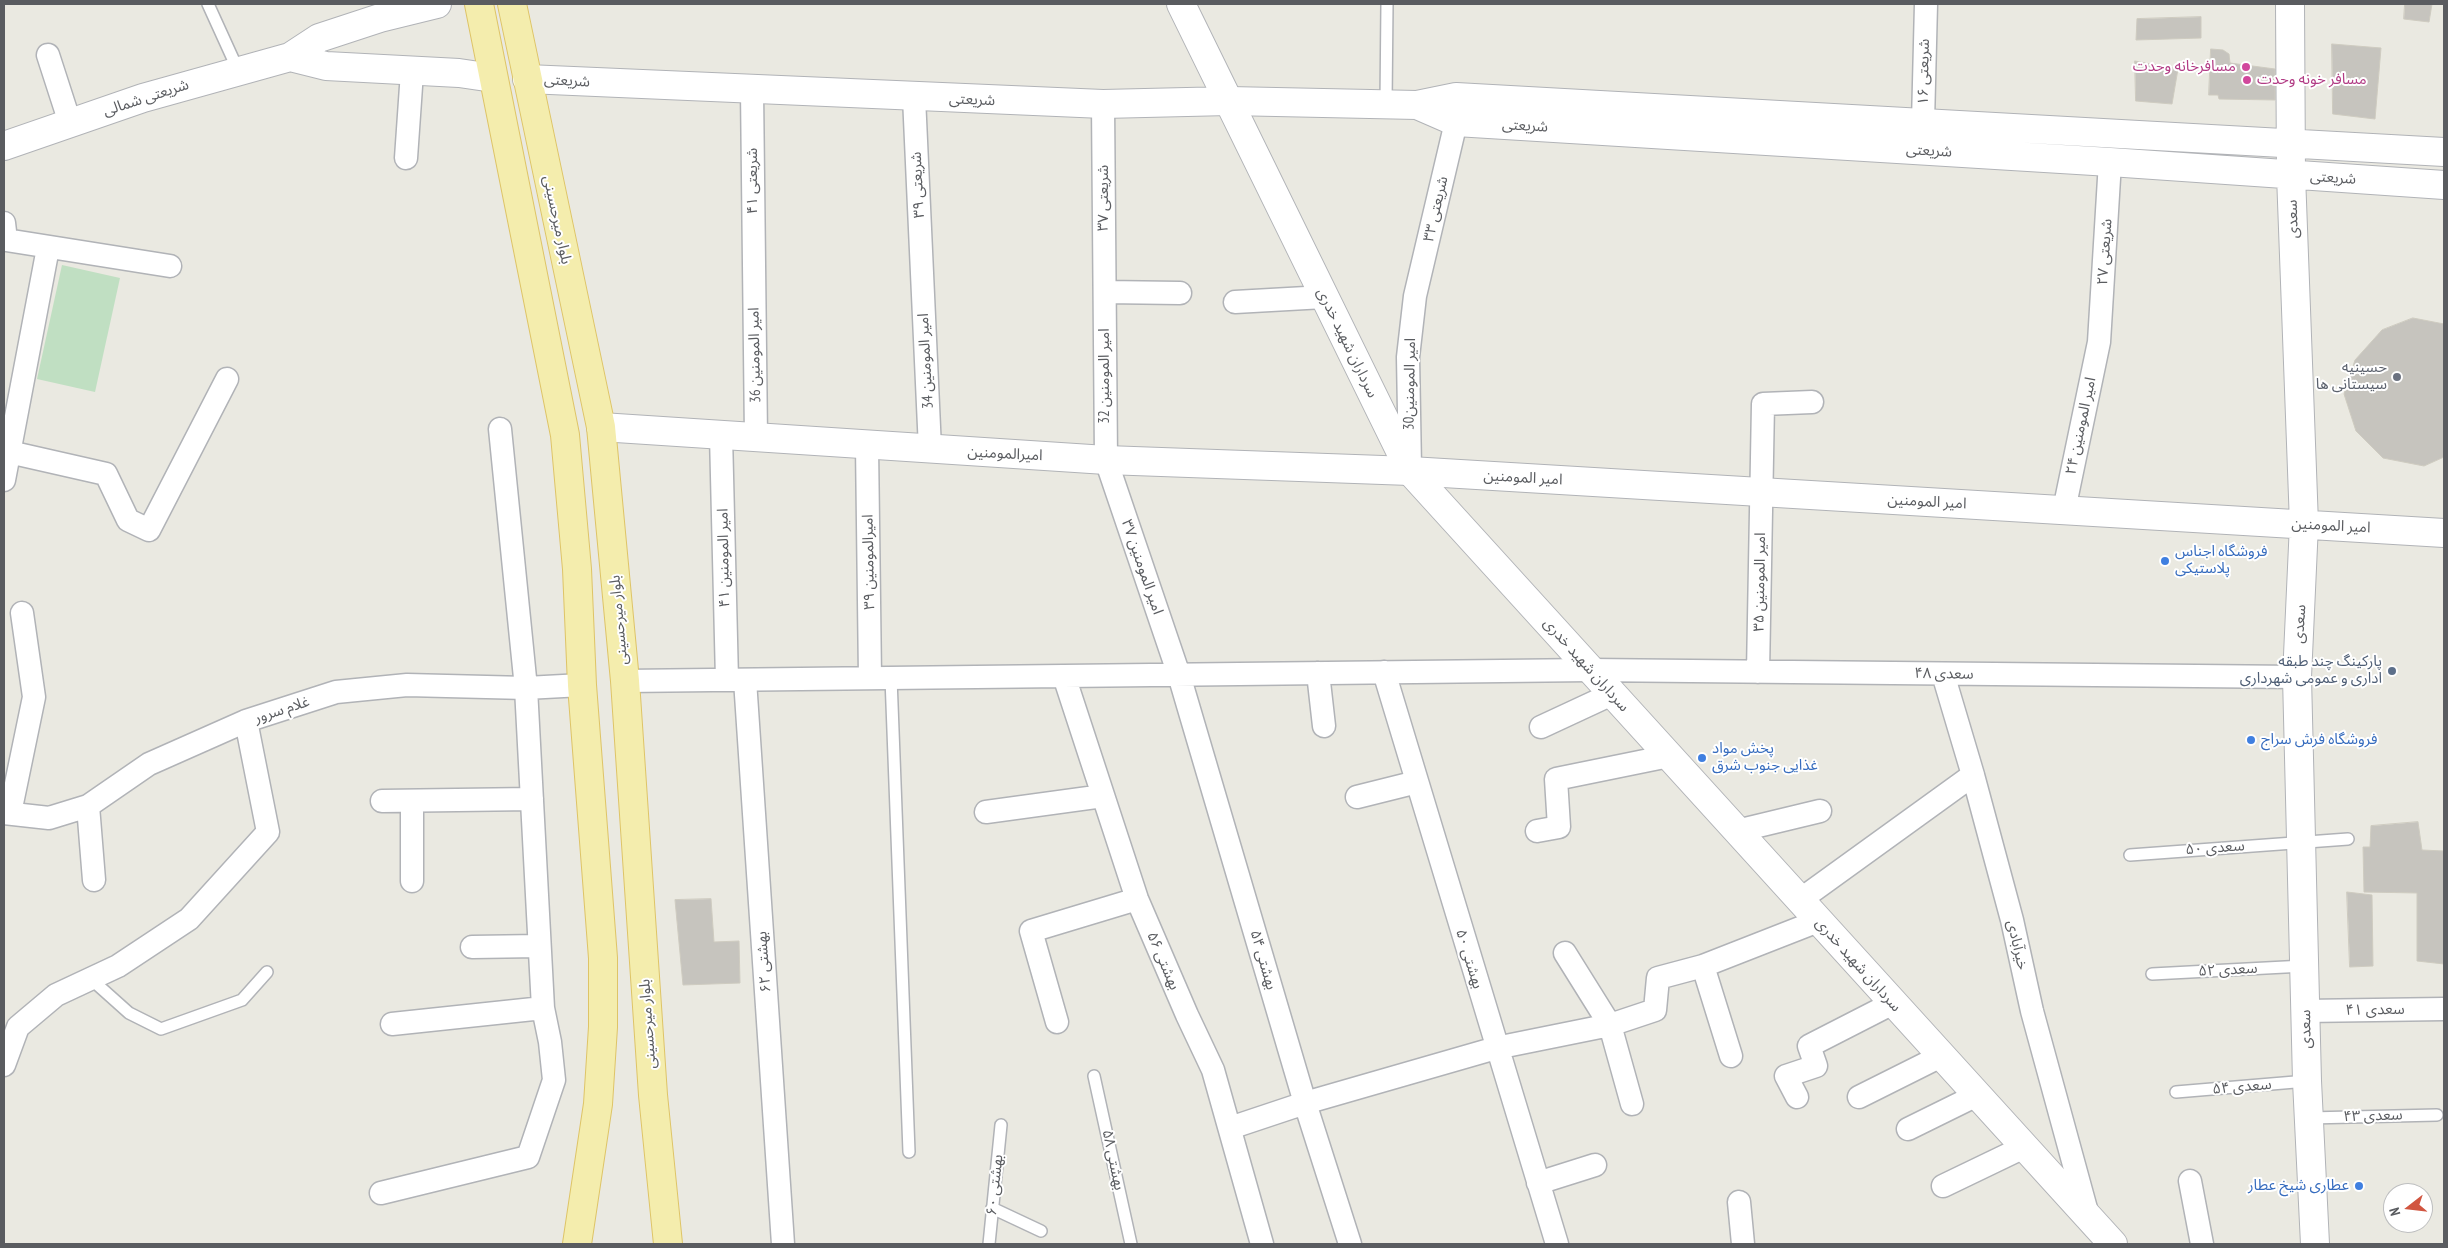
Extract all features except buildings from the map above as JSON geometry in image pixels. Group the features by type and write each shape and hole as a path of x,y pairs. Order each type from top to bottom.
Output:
{"main road":[{"name":"شریعتی شمالی","path":"4,146 143,98 290,57 318,38 388,16 437,4"},
{"path":"479,4 565,435 577,569 582,685 603,958 603,1027 598,1104 577,1244"},
{"name":"بلوار میرحسینی","path":"512,4 601,427 625,681 653,1095 668,1244"},
{"name":"سرداران شهید خدری","path":"1181,4 1410,471 2113,1244"},
{"name":"سعدی","path":"2290,4 2291,175 2304,524 2297,677 2307,1081 2315,1244"},
{"name":"شریعتی شمالی","path":"290,57 326,66 459,73 493,78"},
{"name":"شریعتی","path":"527,79 1103,104 1229,101 1386,103 1417,106 1456,122 2110,162 2444,185"},
{"name":"شریعتی","path":"1417,106 1456,97 2444,152"},
{"name":"امیرالمومنین","path":"601,427 867,446 1106,460 1410,471"},
{"name":"امیر المومنین","path":"1410,471 2444,533"}],"street":[{"name":"شریعتی ۱۶","path":"1923,122 1926,13"},
{"path":"48,54 70,123"},
{"path":"406,158 412,72"},
{"name":"شریعتی ۴۱","path":"752,90 754,272"},
{"name":"شریعتی ۳۹","path":"914,97 922,273"},
{"name":"شریعتی ۳۷","path":"1103,104 1105,292"},
{"name":"شریعتی ۳۳","path":"1415,296 1456,122"},
{"name":"شریعتی ۲۷","path":"2099,342 2110,162"},
{"path":"4,223 6,240 170,266"},
{"path":"4,480 48,248"},
{"name":"امیر المومنین 36","path":"754,272 756,438"},
{"name":"امیر المومنین 34","path":"922,273 930,449"},
{"path":"1105,292 1180,293"},
{"name":"امیر المومنین 32","path":"1105,292 1106,460"},
{"name":"امیر المومنین30","path":"1410,471 1408,357 1415,296"},
{"path":"1235,302 1324,297"},
{"name":"امیر المومنین ۲۴","path":"2064,510 2099,342"},
{"path":"9,452 106,474 128,520 149,530 227,379"},
{"name":"امیر المومنین ۳۵","path":"1758,672 1763,404 1812,402"},
{"path":"381,1193 528,1157 554,1080 550,1042 543,1008 526,688 500,429"},
{"name":"امیر المومنین ۴۱","path":"721,435 736,680"},
{"name":"امیرالمومنین ۳۹","path":"867,446 881,678"},
{"name":"امیر المومنین ۳۷","path":"1106,460 1179,675"},
{"path":"7,813 34,697 22,613"},
{"name":"سعدی ۴۸","path":"625,681 1590,670 2297,677"},
{"name":"بهشتی ۵۰","path":"1384,672 1496,1048 1557,1244"},
{"path":"1318,673 1324,726"},
{"name":"خیرآبادی","path":"1943,674 2012,920 2032,1011 2088,1217"},
{"name":"بهشتی ۵۴","path":"1179,675 1305,1102 1350,1244"},
{"name":"بهشتی ۵۶","path":"1064,676 1137,899 1213,1070 1262,1244"},
{"name":"بهشتی ۶۲","path":"736,680 783,1244"},
{"name":"غلام سرور","path":"7,813 49,818 88,806 150,764 246,721 336,692 407,685 526,688 582,685"},
{"path":"1541,727 1612,694"},
{"path":"4,1065 18,1027 56,996 118,966 189,918 268,832 246,721"},
{"path":"1537,831 1559,827 1556,779 1669,756"},
{"path":"1800,900 1973,776"},
{"path":"1357,797 1416,782"},
{"path":"986,812 1103,796"},
{"path":"382,801 532,799"},
{"path":"412,801 412,881"},
{"path":"88,806 94,880"},
{"path":"1737,831 1820,811"},
{"path":"1057,1022 1031,931 1137,899"},
{"path":"1230,1128 1305,1102 1496,1048 1610,1025 1655,1010 1658,978 1703,966 1818,921"},
{"path":"472,947 540,946"},
{"path":"1565,953 1610,1025 1632,1104"},
{"path":"1703,966 1731,1056"},
{"path":"1796,1097 1786,1076 1816,1066 1809,1046 1893,1003"},
{"path":"392,1024 543,1008"},
{"name":"سعدی ۴۱","path":"2305,1011 2444,1009"},
{"path":"1859,1097 1941,1056"},
{"path":"1908,1129 1977,1095"},
{"path":"1943,1186 2024,1147"},
{"path":"1538,1183 1595,1165"},
{"path":"2190,1181 2202,1244"},
{"path":"1739,1202 1743,1244"}],"lane":[{"path":"208,4 238,70"},
{"path":"1386,103 1387,4"},
{"path":"881,678 909,1152"},
{"name":"سعدی ۵۰","path":"2130,855 2348,839"},
{"name":"سعدی ۵۲","path":"2152,974 2304,966"},
{"path":"91,979 130,1013 161,1029 242,1000 267,972"},
{"name":"بهشتی ۵۸","path":"1094,1076 1131,1244"},
{"name":"سعدی ۵۴","path":"2176,1092 2307,1081"},
{"name":"سعدی ۴۳","path":"2309,1118 2437,1115"},
{"name":"بهشتی ۶۰","path":"989,1244 1001,1125"},
{"path":"992,1208 1041,1231"}],"green space":[{"path":"62,265 120,278 95,392 37,379"}],"place":[{"name":"مسافرخانه وحدت","path":"2246,67"},
{"name":"مسافر خونه وحدت","path":"2247,80"},
{"name":"حسینیه سیستانی ها","path":"2397,377"},
{"name":"فروشگاه اجناس پلاستیکی","path":"2165,561"},
{"name":"پارکینگ چند طبقه اداری و عمومی شهرداری","path":"2392,671"},
{"name":"فروشگاه فرش سراج","path":"2251,740"},
{"name":"پخش مواد غذایی جنوب شرق","path":"1702,758"},
{"name":"عطاری شیخ عطار","path":"2359,1186"}]}
